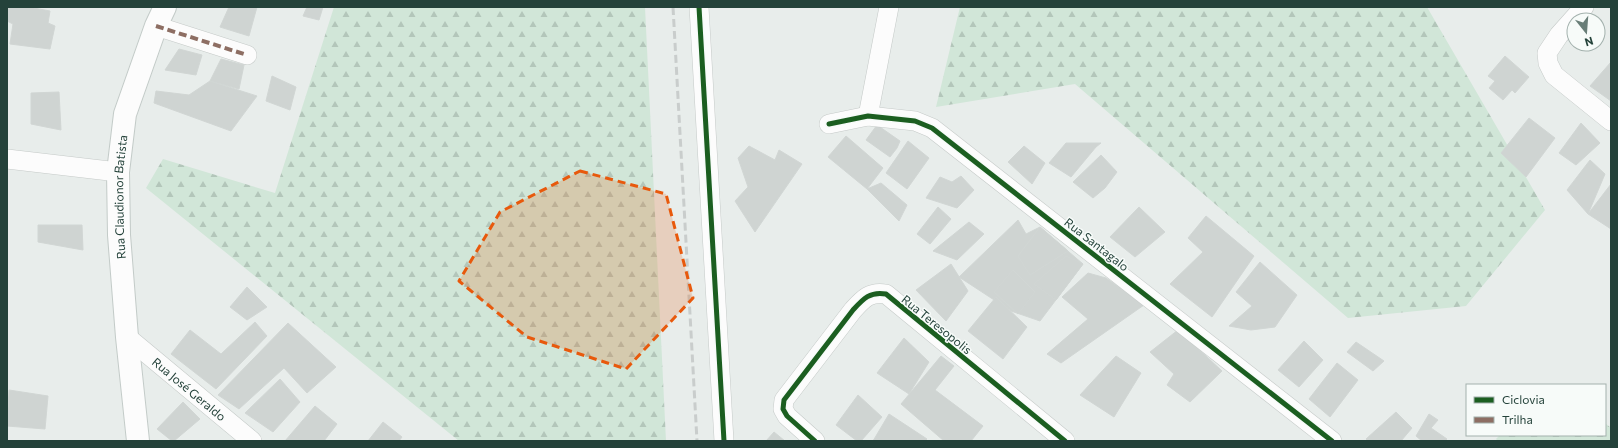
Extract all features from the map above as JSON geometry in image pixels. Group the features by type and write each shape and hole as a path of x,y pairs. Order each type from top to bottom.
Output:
{"main road":[{"name":"Rua Claudionor Batista","path":"138,441 127,337 119,235 118,172 125,114 161,16"}],"street":[{"path":"699,7 724,441"},
{"path":"868,116 889,7"},
{"path":"1584,7 1559,35 1547,53 1548,63 1554,74 1611,121"},
{"path":"161,16 247,55"},
{"name":"Rua Santagalo","path":"829,124 868,116 915,121 932,128 1332,441"},
{"path":"7,159 118,172"},
{"name":"Rua Teresopolis","path":"816,441 786,416 783,409 784,400 853,310 864,298 876,292 886,294 1065,441"},
{"name":"Rua José Geraldo","path":"127,337 252,441"}],"highlighted area":[{"path":"580,171 666,194 693,298 626,369 527,337 459,281 500,212"}],"green space":[{"path":"334,7 645,7 666,441 459,441 146,188 163,159 275,193"},
{"path":"960,7 1427,7 1545,210 1466,306 1348,318 1075,84 936,107"},
{"path":"1606,424 1611,428 1611,441 1498,441 1496,439 1499,436 1606,436"}],"building":[{"path":"7,7 28,7 50,11 48,23 55,26 50,49 10,44 13,24 7,21"},
{"path":"229,7 257,7 249,36 220,27"},
{"path":"307,7 323,7 319,20 303,16"},
{"path":"179,49 202,55 196,75 165,70"},
{"path":"1505,56 1529,77 1515,93 1512,90 1503,100 1489,88 1495,81 1488,76"},
{"path":"221,59 244,65 239,89 210,81"},
{"path":"1611,62 1611,101 1590,86"},
{"path":"272,76 296,87 290,110 266,101"},
{"path":"210,81 257,96 231,131 154,103 156,91 189,95"},
{"path":"59,92 61,130 31,124 31,93"},
{"path":"1529,118 1555,138 1526,177 1501,153"},
{"path":"1581,123 1600,143 1576,165 1559,153"},
{"path":"877,125 900,141 890,157 866,140"},
{"path":"846,136 883,168 867,189 828,157"},
{"path":"908,141 929,158 907,189 886,173"},
{"path":"1066,143 1101,143 1071,177 1049,163"},
{"path":"749,146 775,160 779,150 802,164 755,232 735,201 748,187 738,158"},
{"path":"1024,146 1045,163 1032,184 1008,162"},
{"path":"1101,155 1117,172 1105,188 1093,198 1073,182"},
{"path":"1590,160 1605,174 1588,214 1567,190"},
{"path":"961,176 974,190 957,208 926,198 940,177 952,182"},
{"path":"881,183 907,205 899,221 867,189"},
{"path":"1611,184 1611,229 1588,214"},
{"path":"938,207 951,219 930,244 917,234"},
{"path":"1139,207 1165,232 1135,257 1110,237"},
{"path":"1206,216 1254,256 1212,317 1170,284 1203,252 1188,238"},
{"path":"1018,220 1026,234 1040,227 1083,264 1040,321 1011,311 959,277"},
{"path":"969,222 984,234 957,260 933,251"},
{"path":"38,225 82,225 83,250 38,242"},
{"path":"1040,227 1068,251 1030,275 1018,256"},
{"path":"1066,256 1083,264 1056,300 1034,284"},
{"path":"1260,262 1297,295 1275,327 1251,330 1229,326 1252,306 1236,292"},
{"path":"951,264 968,291 946,321 916,290"},
{"path":"1013,270 1035,292 1018,314 994,292"},
{"path":"1088,273 1106,278 1144,305 1061,363 1047,354 1088,319 1062,297"},
{"path":"247,287 267,307 247,320 230,307"},
{"path":"996,297 1027,327 1003,359 968,331"},
{"path":"255,322 267,336 216,389 171,354 190,330 221,354"},
{"path":"288,323 336,367 307,393 284,368 239,409 218,395"},
{"path":"1178,330 1222,371 1190,402 1167,385 1174,374 1150,352"},
{"path":"904,338 929,362 909,394 877,373"},
{"path":"1304,341 1323,360 1299,387 1278,370"},
{"path":"1356,342 1384,361 1373,371 1347,352"},
{"path":"941,356 954,366 935,390 983,426 971,441 944,441 901,404"},
{"path":"1116,356 1141,373 1114,417 1080,395"},
{"path":"1337,363 1358,380 1330,417 1309,399"},
{"path":"280,379 300,402 273,432 245,413"},
{"path":"9,390 48,396 45,429 7,426"},
{"path":"858,395 882,417 861,441 857,441 836,425"},
{"path":"183,402 200,419 174,441 172,441 157,429"},
{"path":"315,406 337,424 324,441 285,441"},
{"path":"1396,412 1412,428 1401,441 1368,441 1366,439"},
{"path":"889,414 927,439 925,441 873,441"},
{"path":"1429,414 1438,420 1431,428 1447,439 1445,441 1422,441 1416,436"},
{"path":"383,422 402,437 399,441 368,441"},
{"path":"774,432 785,441 766,441"}],"railway":[{"path":"673,7 697,441"}],"marked path":[{"path":"156,26 247,55"}],"cycle path":[{"path":"699,7 724,441"},
{"path":"829,124 868,116 915,121 932,128 1332,441"},
{"path":"815,441 787,416 783,409 784,400 860,302 871,295 880,293 886,294 1065,441"}]}
